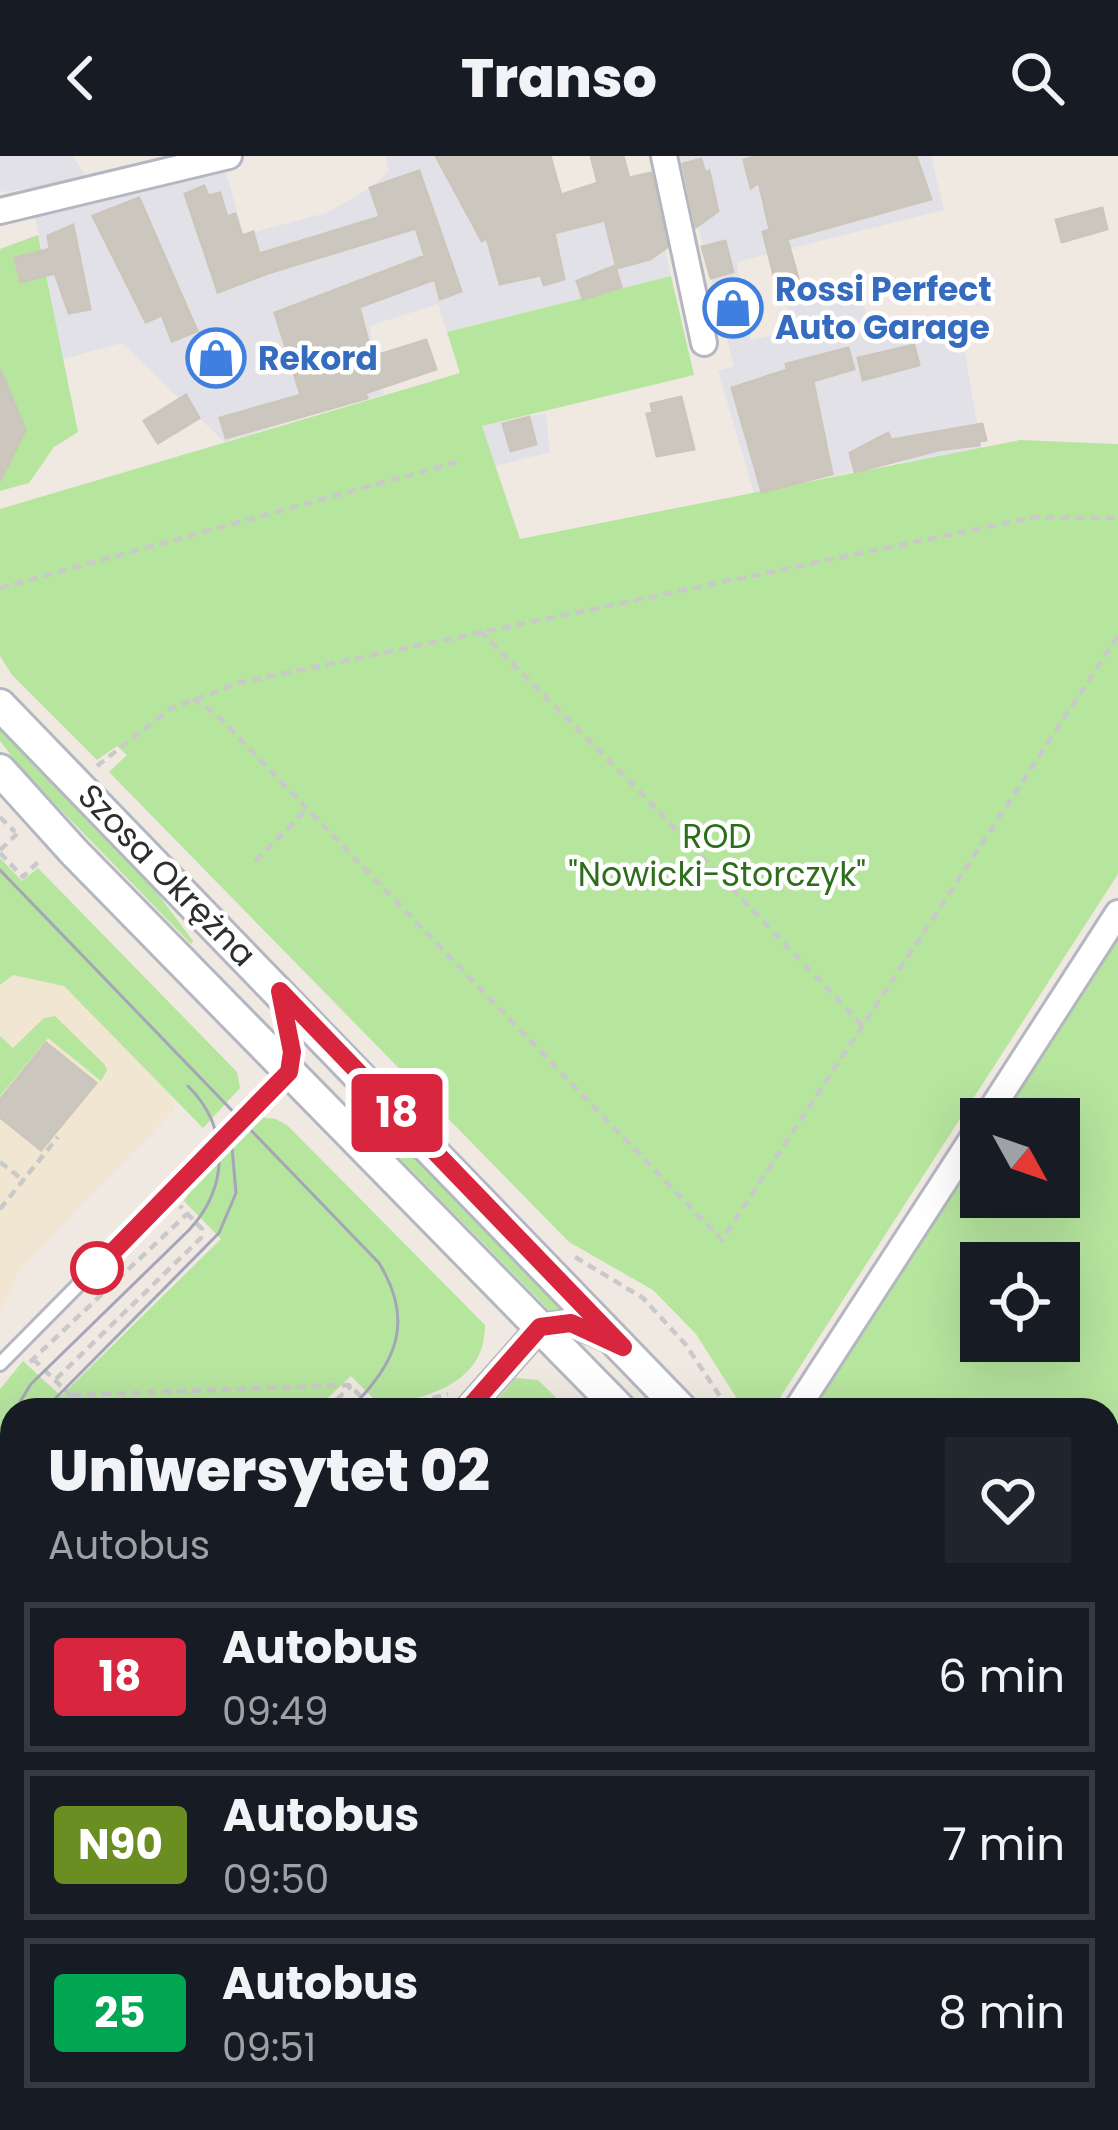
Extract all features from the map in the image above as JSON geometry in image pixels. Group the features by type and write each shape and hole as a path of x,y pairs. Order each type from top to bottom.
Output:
{"street":[{"path":"0,211 229,156"},
{"path":"664,156 704,343"},
{"name":"Szosa Okrężna","path":"0,705 671,1398"},
{"name":"Szosa Okrężna","path":"0,770 74,852 609,1398"},
{"path":"999,1098 1118,913"},
{"path":"804,1398 960,1157"},
{"path":"478,1398 540,1327 571,1323 623,1347"}],"lane":[{"path":"0,1364 289,1072 292,1052 280,991"}],"path":[{"path":"0,588 461,461"},
{"path":"94,768 170,710 238,683 1035,517 1118,518"},
{"path":"479,630 864,1028"},
{"path":"193,699 216,714 722,1240 1118,636"},
{"path":"255,861 307,809"},
{"path":"17,834 0,852 23,877 41,859"},
{"path":"0,1209 58,1137"},
{"path":"0,1162 23,1180"},
{"path":"56,1379 201,1238 202,1229 180,1206"},
{"path":"35,1361 187,1214"},
{"path":"565,1251 643,1298 686,1345 721,1398"},
{"path":"17,1345 75,1398"},
{"path":"432,1398 463,1382"},
{"path":"72,1395 351,1386"},
{"path":"351,1386 361,1398"},
{"path":"338,1398 351,1386"}],"shaded area":[{"path":"0,156 72,156 90,181 0,192"},
{"path":"385,156 528,156 552,216 651,183 671,276 447,332 438,304 369,326 384,394 224,442 122,343 63,359 35,216 226,172 244,235 326,213 370,188 389,171"},
{"path":"680,156 931,156 944,210 737,262 745,318 751,340 790,330 788,305 861,290 870,334 881,333 883,341 960,325 982,451 883,465 754,493 718,371 734,366"},
{"path":"546,413 550,452 495,466 479,426"},
{"path":"0,920 174,1100 173,1111 20,1268 0,1313"}],"green space":[{"path":"38,235 78,432 54,447 29,483 0,491 0,249"},
{"name":"ROD \"Nowicki-Storczyk\"","path":"671,276 694,375 482,426 520,539 1020,440 1118,444 1118,874 973,1098 960,1098 960,1119 780,1398 736,1398 696,1334 653,1290 569,1242 109,772 127,755 117,746 97,760 12,675 0,656 0,509 460,373 447,332"},
{"path":"0,728 147,879 191,944 23,771 0,741"},
{"path":"0,858 22,881 38,868 237,1072 240,1088 203,1128 64,986 13,975 0,985"},
{"path":"1118,933 1118,1398 818,1398 960,1178 960,1218 1080,1218 1080,1098 1012,1098"},
{"path":"55,1016 105,1065 101,1081 48,1038 0,1096 0,1036 13,1048 44,1018"},
{"path":"369,1106 571,1314 551,1312 358,1116"},
{"path":"257,1117 288,1126 485,1325 476,1361 451,1384 418,1398 373,1398 351,1376 328,1398 0,1398 0,1389 23,1361 61,1396 221,1239 184,1201 204,1169"},
{"path":"515,1378 538,1380 557,1398 499,1398"}],"building":[{"path":"436,156 550,156 561,195 598,183 591,156 623,156 629,178 651,173 667,247 650,259 617,268 605,220 554,233 564,279 544,285 541,275 500,284 487,238 482,241"},
{"path":"757,156 916,156 931,199 787,239 801,289 779,295 763,232 770,230 759,182 751,188 744,160"},
{"path":"701,159 705,173 709,171 718,211 696,227 683,164"},
{"path":"419,171 461,291 440,299 435,279 359,307 372,357 426,340 436,369 365,393 367,398 226,438 220,418 301,395 275,313 425,256 416,228 218,292 185,194 204,186 208,196 220,193 227,217 235,214 242,236 253,232 259,254 380,217 370,188"},
{"path":"139,198 197,331 172,341 162,315 146,322 93,216"},
{"path":"1102,208 1107,229 1062,242 1056,220"},
{"path":"73,225 90,309 69,313 55,273 21,282 15,258 50,249 48,236"},
{"path":"725,241 733,272 711,278 702,247"},
{"path":"615,266 621,287 583,299 577,281"},
{"path":"914,345 919,365 863,380 858,358"},
{"path":"848,348 854,369 813,381 832,474 762,492 732,388 787,370 786,364"},
{"path":"0,369 25,430 0,481"},
{"path":"186,395 199,418 158,443 144,421"},
{"path":"681,397 694,449 657,456 647,414 653,413 651,404"},
{"path":"529,417 536,444 511,451 503,424"},
{"path":"982,424 986,440 979,445 938,450 855,472 850,453 888,433 891,440"},
{"path":"46,1043 96,1083 41,1150 0,1117 0,1100"}],"tram line":[{"path":"0,870 379,1263 390,1285 398,1324 388,1360 360,1398"},
{"path":"22,1398 31,1384 189,1230 212,1195 219,1158 217,1139 212,1120 188,1086"},
{"path":"56,1398 219,1233 236,1193 232,1147"}],"bus line":[{"name":"18","path":"97,1268 289,1072 292,1052 280,991 623,1347 571,1323 553,1322 519,1346 477,1398"}],"place":[{"name":"Rossi Perfect Auto Garage","path":"733,308"},
{"name":"Rekord","path":"216,358"}]}
